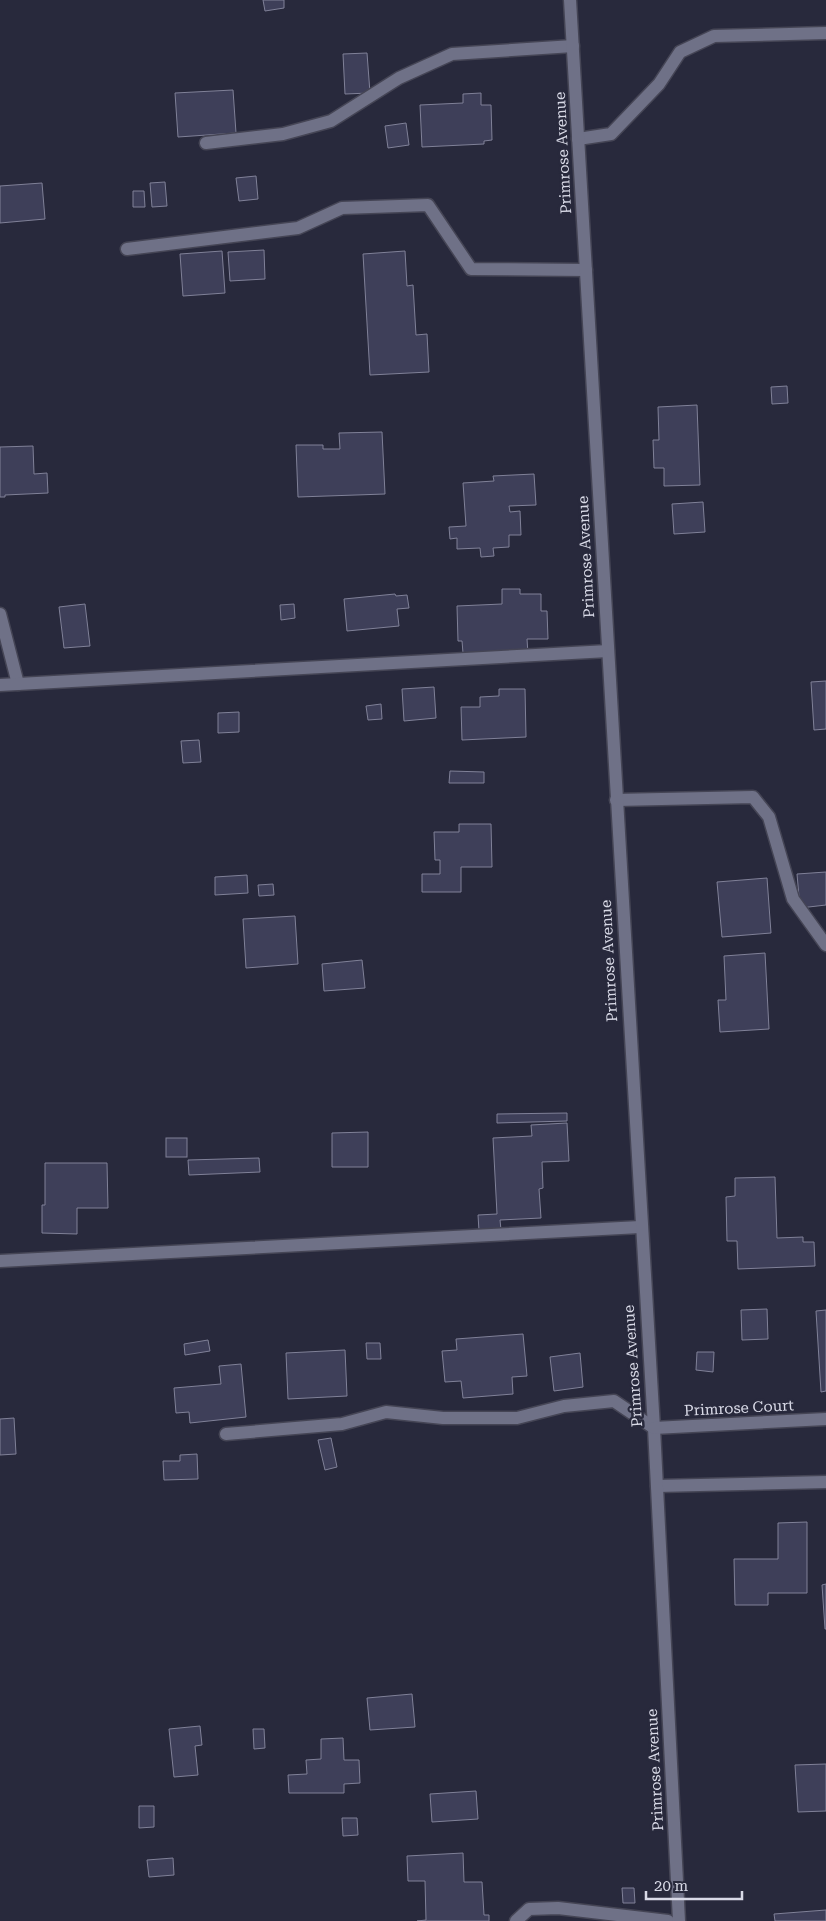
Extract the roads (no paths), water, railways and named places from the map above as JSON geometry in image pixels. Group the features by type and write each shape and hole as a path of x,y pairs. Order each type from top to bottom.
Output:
{"street":[{"name":"Primrose Avenue","path":"570,0 640,1227 654,1428 679,1921"},
{"path":"578,139 611,134 659,84 680,52 714,36 826,33"},
{"path":"206,143 283,134 331,121 399,78 452,54 573,46"},
{"path":"127,250 298,228 342,208 428,205 471,269 586,270"},
{"path":"0,614 18,684"},
{"path":"0,685 608,651"},
{"path":"616,800 753,796 769,817 793,899 826,945"},
{"path":"0,1261 640,1227"},
{"path":"226,1434 342,1424 386,1412 443,1418 517,1418 564,1406 614,1401 654,1428"},
{"name":"Primrose Court","path":"654,1428 826,1419"},
{"path":"657,1486 826,1482"},
{"path":"516,1921 529,1909 558,1908 668,1921"}]}
